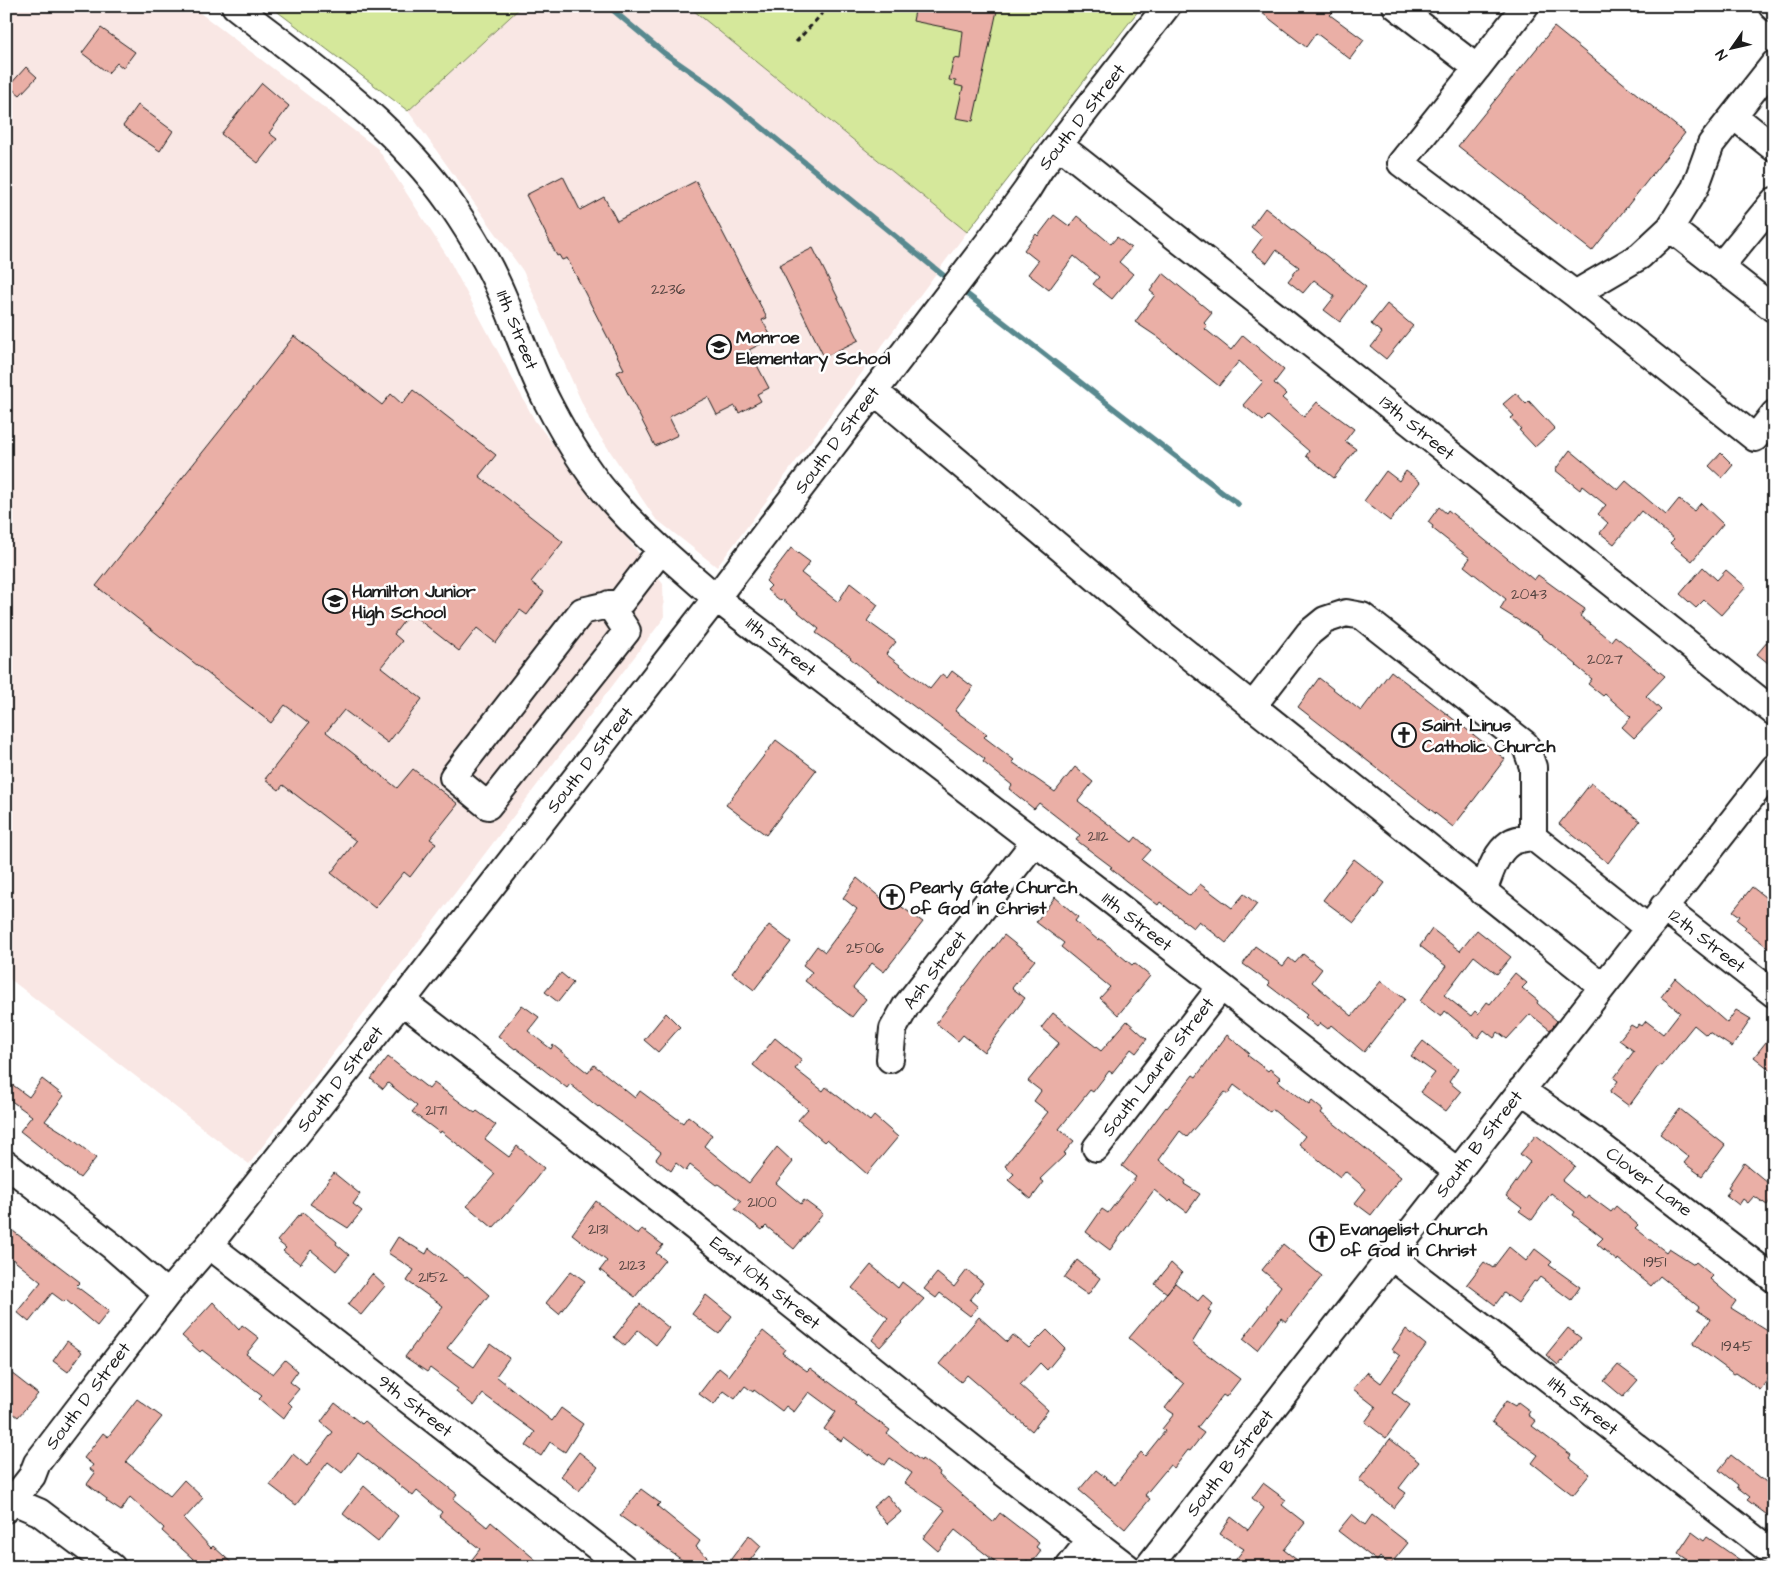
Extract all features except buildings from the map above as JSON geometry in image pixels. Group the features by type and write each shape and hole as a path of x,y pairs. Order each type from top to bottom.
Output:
{"street":[{"name":"11th Street","path":"235,6 363,108 406,149 432,179 480,251 498,284 541,388 566,435 585,465 618,507 661,550 716,598 1113,902 1458,1172"},
{"name":"South D Street","path":"8,1502 32,1476 37,1463 167,1294 402,1001 716,598 994,235 1040,169 1168,6"},
{"path":"1396,6 1477,68"},
{"path":"1525,6 1401,163 1575,294 1755,438 1774,414"},
{"path":"1575,294 1640,256 1674,222 1695,188 1710,144 1774,64"},
{"path":"1734,116 1774,148"},
{"name":"13th Street","path":"1059,145 1381,398 1774,712"},
{"path":"1724,261 1774,201"},
{"path":"1674,222 1724,261 1774,309"},
{"path":"1724,261 1774,292"},
{"path":"874,392 1160,632 1602,986"},
{"path":"609,604 627,631 488,806 453,777 582,611 609,604 621,602 661,550"},
{"path":"1252,707 1309,633 1325,620 1346,613 1362,616 1525,744 1533,767 1533,837"},
{"name":"South B Street","path":"1148,1567 1392,1257 1663,907 1774,768"},
{"path":"1483,892 1504,849 1510,843 1519,839 1533,837 1648,928"},
{"name":"Ash Street","path":"890,1059 893,1029 906,1006 1034,843"},
{"name":"12th Street","path":"1663,907 1774,994"},
{"name":"South Laurel Street","path":"1096,1148 1221,987"},
{"name":"East 10th Street","path":"402,1001 673,1210 987,1460 1127,1567"},
{"name":"Clover Lane","path":"1521,1090 1593,1140 1774,1279"},
{"path":"6,1164 112,1246 167,1294"},
{"name":"9th Street","path":"208,1245 622,1567"},
{"name":"11th Street","path":"1392,1257 1774,1554"},
{"path":"8,1502 39,1512 112,1567"},
{"path":"1069,1567 1091,1539"}],"path":[{"path":"796,42 820,16 826,6"}],"shaded area":[{"name":"Hamilton Junior High School","path":"6,6 191,6 378,149 447,256 535,421 663,584 664,618 249,1164 6,976"},
{"name":"Monroe Elementary School","path":"522,6 688,6 967,232 717,567 655,518 591,423 523,271 408,111"}],"green space":[{"path":"270,6 522,6 408,111"},
{"path":"688,6 1142,6 967,232"}],"waterway":[{"path":"608,6 664,53 710,85 944,276"},
{"path":"960,289 1238,504"}],"place":[{"name":"Monroe Elementary School","path":"719,347"},
{"name":"Hamilton Junior High School","path":"335,601"},
{"name":"Saint Linus Catholic Church","path":"1404,735"},
{"name":"Pearly Gate Church of God in Christ","path":"892,897"},
{"name":"Evangelist Church of God in Christ","path":"1322,1239"}]}
